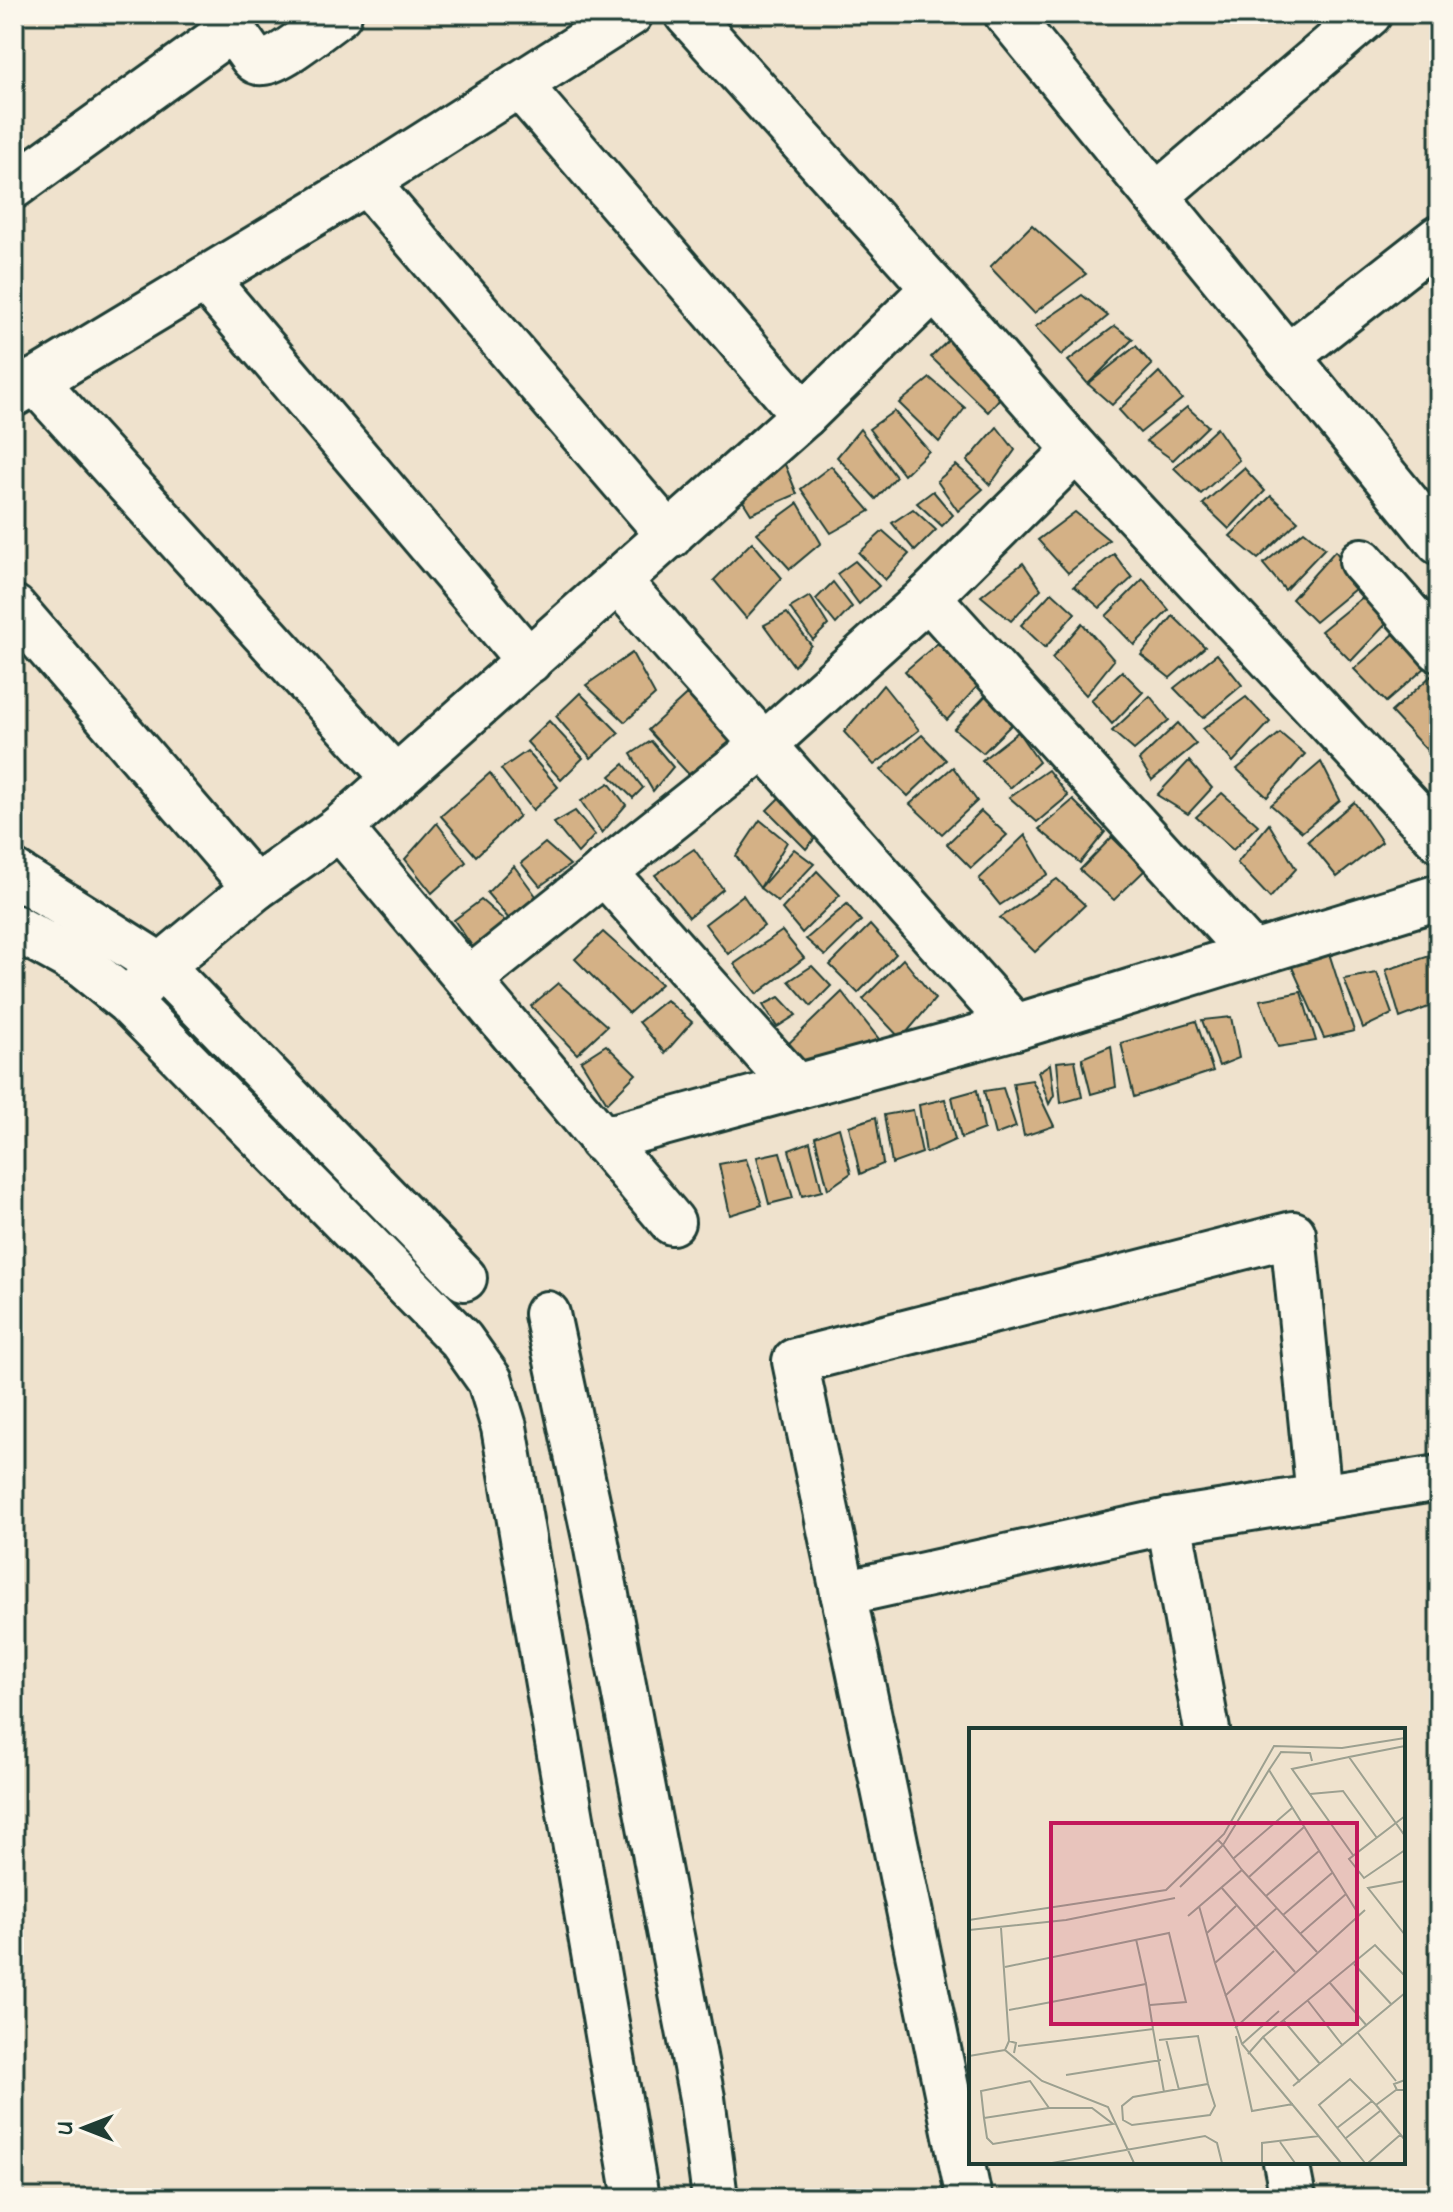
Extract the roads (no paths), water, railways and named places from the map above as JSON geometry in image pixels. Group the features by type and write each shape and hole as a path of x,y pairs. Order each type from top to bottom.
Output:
{"street":[{"path":"14,186 227,22 252,57 262,62 288,50 339,14"},
{"path":"396,779 24,387 366,182 630,14"},
{"path":"687,14 1076,450 1439,839"},
{"path":"1156,196 1369,14"},
{"path":"1019,18 1156,196 1287,357 1436,531"},
{"path":"519,85 804,415"},
{"path":"366,182 670,536"},
{"path":"1287,357 1439,238"},
{"path":"205,279 529,661"},
{"path":"128,1002 161,966 255,888 340,828 396,779 804,415 934,288"},
{"path":"469,980 764,745 928,597 1076,450"},
{"path":"1362,561 1439,649"},
{"path":"618,581 1015,1027"},
{"path":"928,597 1252,954"},
{"path":"14,608 255,888"},
{"path":"340,828 672,1222"},
{"path":"604,872 796,1087"},
{"path":"14,873 161,966 464,1278"},
{"path":"601,1140 1015,1027 1439,897"},
{"path":"14,927 81,964 128,1002 461,1340 490,1381 504,1427 636,2198"},
{"path":"969,2198 795,1361 1293,1234 1319,1497"},
{"path":"547,1314 595,1538 696,2066 715,2198"},
{"path":"843,1593 1169,1521 1439,1478"},
{"path":"1169,1521 1207,1728"},
{"path":"1286,2164 1293,2198"}]}
